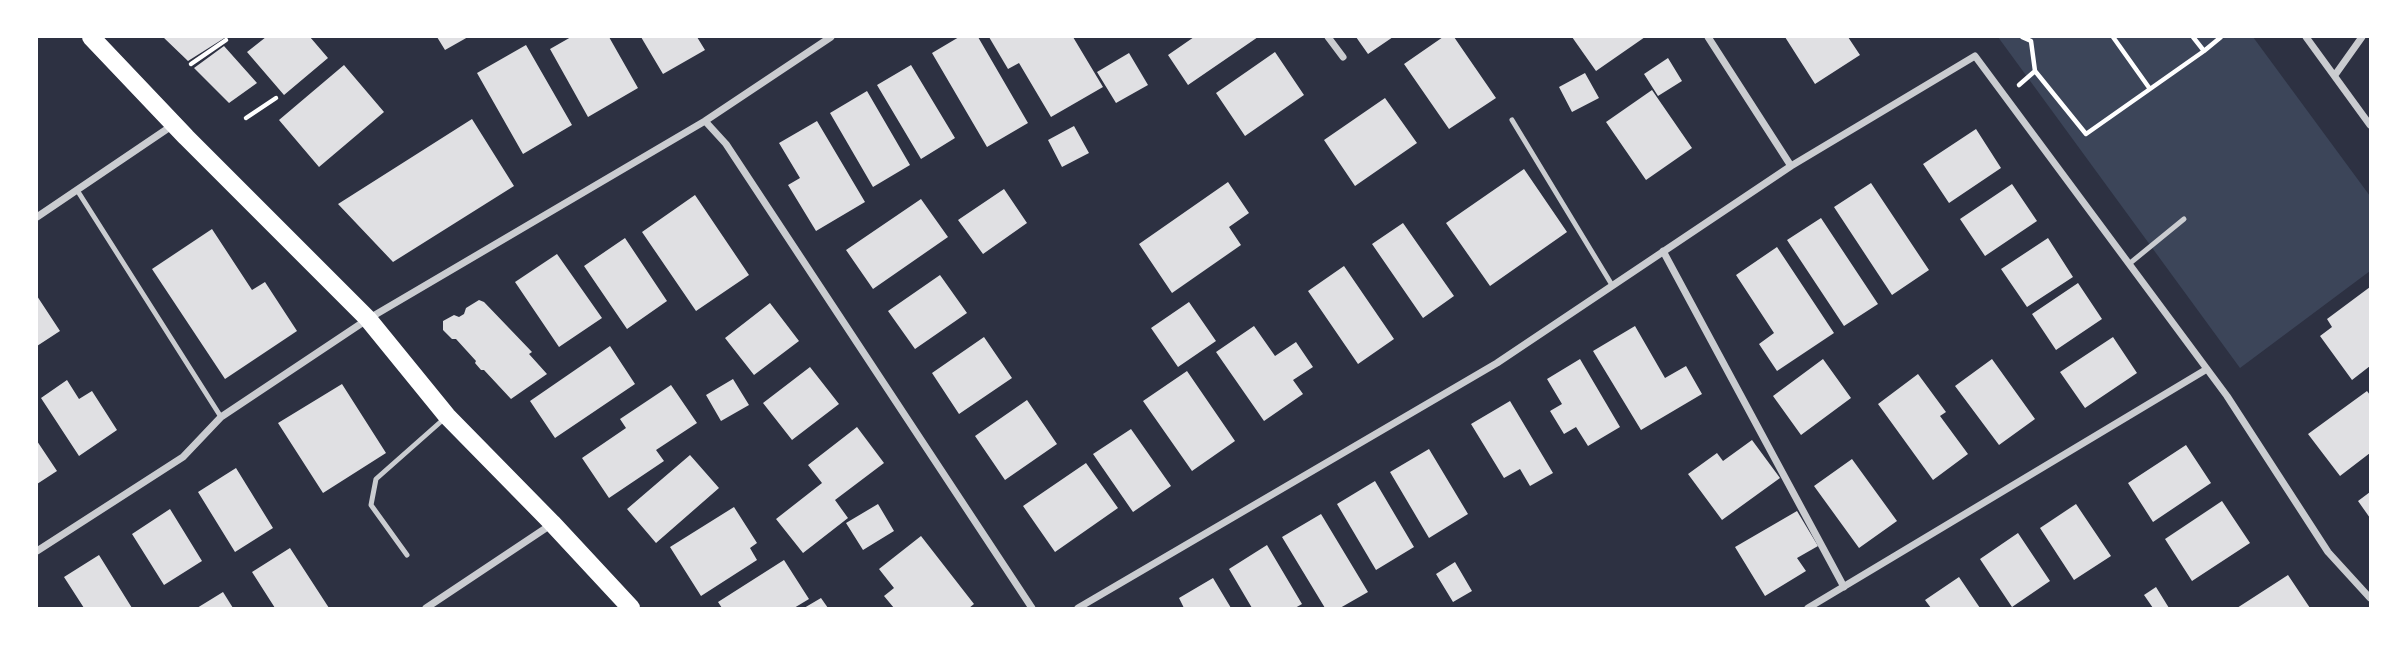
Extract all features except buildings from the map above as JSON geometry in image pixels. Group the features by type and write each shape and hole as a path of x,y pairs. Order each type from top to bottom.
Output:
{"main road":[{"path":"91,37 368,319 447,416 631,608"}],"street":[{"path":"37,551 183,457 221,417 368,319 705,121 831,37"},
{"path":"1328,37 1343,57"},
{"path":"1707,37 1791,166"},
{"path":"2306,37 2370,125"},
{"path":"2335,75 2362,37"},
{"path":"1078,608 1497,363 1791,166 1975,56 2227,396 2329,552 2370,598"},
{"path":"705,121 726,144 1032,608"},
{"path":"37,217 174,124"},
{"path":"1663,251 1844,587"},
{"path":"1808,608 2207,369"},
{"path":"426,608 552,523"}],"lane":[{"path":"1512,120 1612,285"},
{"path":"77,190 221,417"},
{"path":"2129,264 2184,219"},
{"path":"407,555 372,505 376,479 447,416"}],"path":[{"path":"2022,37 2031,41"},
{"path":"2031,41 2036,37"},
{"path":"2113,37 2150,89"},
{"path":"2195,37 2204,51"},
{"path":"2031,41 2035,71 2086,134 2221,37"},
{"path":"191,64 226,40"},
{"path":"2005,97 2035,71"},
{"path":"246,118 276,98"}],"shaded area":[{"path":"1998,37 2253,37 2370,196 2370,271 2240,368"}]}
